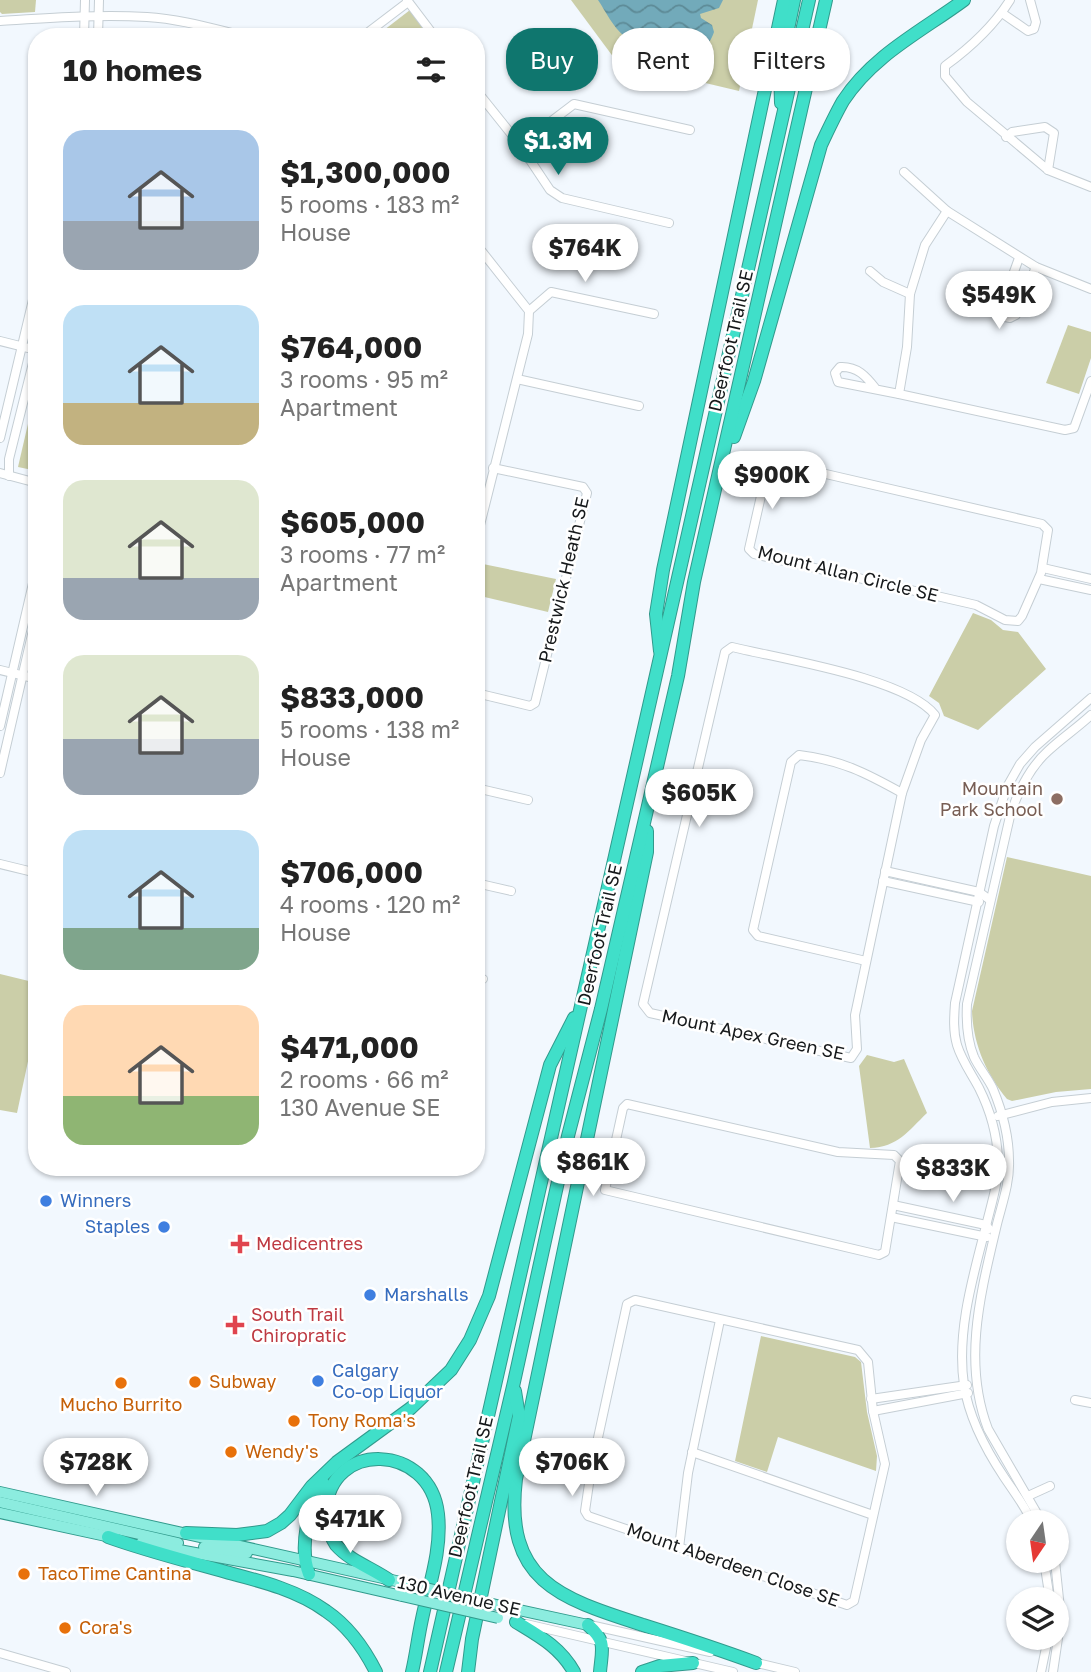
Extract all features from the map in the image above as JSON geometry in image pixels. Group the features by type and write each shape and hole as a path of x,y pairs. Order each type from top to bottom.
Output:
{"highway":[{"path":"661,655 656,635 656,614 663,570 784,0"},
{"path":"782,118 780,68 794,0"},
{"name":"Deerfoot Trail SE","path":"430,1672 810,0"},
{"name":"Deerfoot Trail SE","path":"446,1672 568,1136 601,1009 678,676 694,582 826,0"},
{"path":"715,491 754,381 821,145 833,120 844,101 877,61 964,0"},
{"path":"647,811 648,852 516,1479 513,1511 515,1530 523,1553 535,1572 573,1601 756,1663"},
{"path":"186,1533 237,1535 267,1531 290,1515 312,1486 337,1462 430,1391 451,1370 470,1340 489,1296 550,1065 582,1003"},
{"path":"468,1672 472,1639 519,1416 514,1382"},
{"path":"389,1580 352,1559 337,1545 326,1521 327,1500 336,1480 352,1465 373,1460 395,1461 416,1471 430,1486 436,1505 438,1546 412,1672"},
{"path":"309,1574 304,1560 312,1506 337,1462"},
{"path":"108,1537 256,1580 318,1606 341,1623 358,1641 376,1672"},
{"path":"516,1622 552,1644 561,1652 573,1672"},
{"path":"588,1625 599,1634 603,1642 600,1672"},
{"path":"642,1672 660,1666 693,1663"}],"main road":[{"name":"130 Avenue SE","path":"0,1492 588,1625"},
{"path":"0,1502 179,1543 251,1554 275,1554"},
{"name":"130 Avenue SE","path":"0,1513 108,1537 309,1574 516,1622"}],"street":[{"path":"84,28 85,0"},
{"path":"98,28 99,0"},
{"path":"1010,0 974,45 946,66 945,76 967,102 1048,170 1091,187"},
{"path":"1002,13 1028,32 1034,29 1036,23 1030,0"},
{"path":"374,28 408,1 428,28"},
{"path":"0,21 146,17 208,28"},
{"path":"485,101 520,145 550,190 562,198 670,223"},
{"path":"520,145 574,104 690,130"},
{"path":"1006,137 1012,132 1045,127 1050,129 1054,133 1048,170"},
{"path":"904,172 947,211 1019,258 1091,289"},
{"path":"898,394 906,347 910,294 925,244 947,211"},
{"path":"485,255 529,311 528,334 485,504"},
{"path":"1019,258 1002,305 1001,313 1005,317 1016,315 1036,267"},
{"path":"870,271 883,282 910,294"},
{"path":"529,311 551,292 654,314"},
{"path":"0,438 28,321"},
{"path":"0,341 28,347"},
{"path":"876,389 867,376 850,366 840,367 835,373 838,382 1065,430 1074,428 1091,381"},
{"path":"517,379 639,407"},
{"path":"28,381 4,475 28,481"},
{"name":"Mount Allan Circle SE","path":"774,462 1042,524 1048,530 1039,579 1022,616 1018,621 1011,621 976,606 754,554 749,549 768,465 774,462"},
{"name":"Prestwick Heath SE","path":"485,695 530,706 535,703 587,493 583,487 494,468"},
{"path":"1043,568 1091,579"},
{"path":"1039,579 1091,590"},
{"path":"0,726 28,605"},
{"name":"Mount Apex Green SE","path":"732,647 883,683 927,704 936,715 921,740 902,793 855,1015 857,1049 851,1058 650,1013 643,1004 725,652 732,647"},
{"path":"0,773 28,650"},
{"path":"0,670 28,677"},
{"path":"1024,1510 990,1456 977,1429 964,1385 964,1338 968,1303 999,1162 992,1118 964,1064 954,1023 958,982 1007,787 1020,764 1035,747 1091,698"},
{"path":"1036,1510 988,1429 976,1387 975,1339 1009,1164 1007,1133 992,1086 975,1057 966,1023 967,1004 1011,812 1018,793 1047,752 1091,715"},
{"path":"866,961 758,936 753,930 791,762 799,755 827,758 850,766 902,793"},
{"path":"485,790 528,800"},
{"path":"0,864 28,871"},
{"path":"885,870 979,891 990,900"},
{"path":"883,881 977,902 990,900"},
{"path":"485,885 511,891"},
{"path":"992,1118 1052,1102 1091,1098"},
{"path":"627,1104 838,1152 894,1155 900,1161 893,1205 885,1252 879,1255 605,1189 623,1108 627,1104"},
{"path":"893,1205 986,1225 994,1235"},
{"path":"891,1217 983,1237 994,1235"},
{"name":"Mount Aberdeen Close SE","path":"635,1300 858,1350 868,1362 871,1399 885,1464 854,1601 848,1605 589,1516 585,1511 591,1469 627,1304 635,1300"},
{"path":"679,1548 692,1452 720,1320"},
{"path":"871,1399 964,1385 976,1387"},
{"path":"873,1411 966,1394 976,1387"},
{"path":"1075,1399 1091,1403"},
{"path":"692,1452 873,1515"},
{"path":"1028,1496 1050,1486"},
{"path":"1053,1672 1061,1618 1056,1573"},
{"name":"130 Avenue SE","path":"516,1622 733,1672"},
{"name":"130 Avenue SE","path":"588,1625 795,1672"},
{"path":"1041,1672 1046,1650"},
{"path":"0,1653 66,1672"}],"green space":[{"path":"0,0 36,0 35,12 2,14"},
{"path":"571,0 758,0 752,28 728,28 728,88 714,85 714,28 612,28 612,55 598,36 598,28 592,28"},
{"path":"410,10 423,28 387,28"},
{"path":"1068,325 1091,332 1091,358 1079,394 1046,383"},
{"path":"28,424 28,469 18,467"},
{"path":"485,564 556,579 548,612 485,597"},
{"path":"973,613 991,620 1003,630 1018,632 1046,669 978,730 944,716 939,703 929,696"},
{"path":"1007,857 1091,876 1091,1089 1056,1092 1012,1101 1007,1099 1000,1089 982,1058 972,1011"},
{"path":"0,974 28,981 28,1061 17,1113 0,1110"},
{"path":"867,1055 894,1062 904,1059 927,1113 895,1141 870,1148 859,1066"},
{"path":"761,1336 855,1357 861,1362 867,1412 877,1456 876,1471 778,1437 767,1472 735,1461"}],"water":[{"path":"598,0 723,0 719,8 700,14 713,28 616,28"}],"place":[{"name":"Mountain Park School","path":"1057,799"},
{"name":"Winners","path":"46,1201"},
{"name":"Staples","path":"164,1227"},
{"name":"Medicentres","path":"240,1244"},
{"name":"Marshalls","path":"370,1295"},
{"name":"South Trail Chiropratic","path":"235,1325"},
{"name":"Calgary Co-op Liquor","path":"318,1381"},
{"name":"Subway","path":"195,1382"},
{"name":"Mucho Burrito","path":"121,1383"},
{"name":"Tony Roma's","path":"294,1421"},
{"name":"Wendy's","path":"231,1452"},
{"name":"TacoTime Cantina","path":"24,1574"},
{"name":"Cora's","path":"65,1628"}]}
